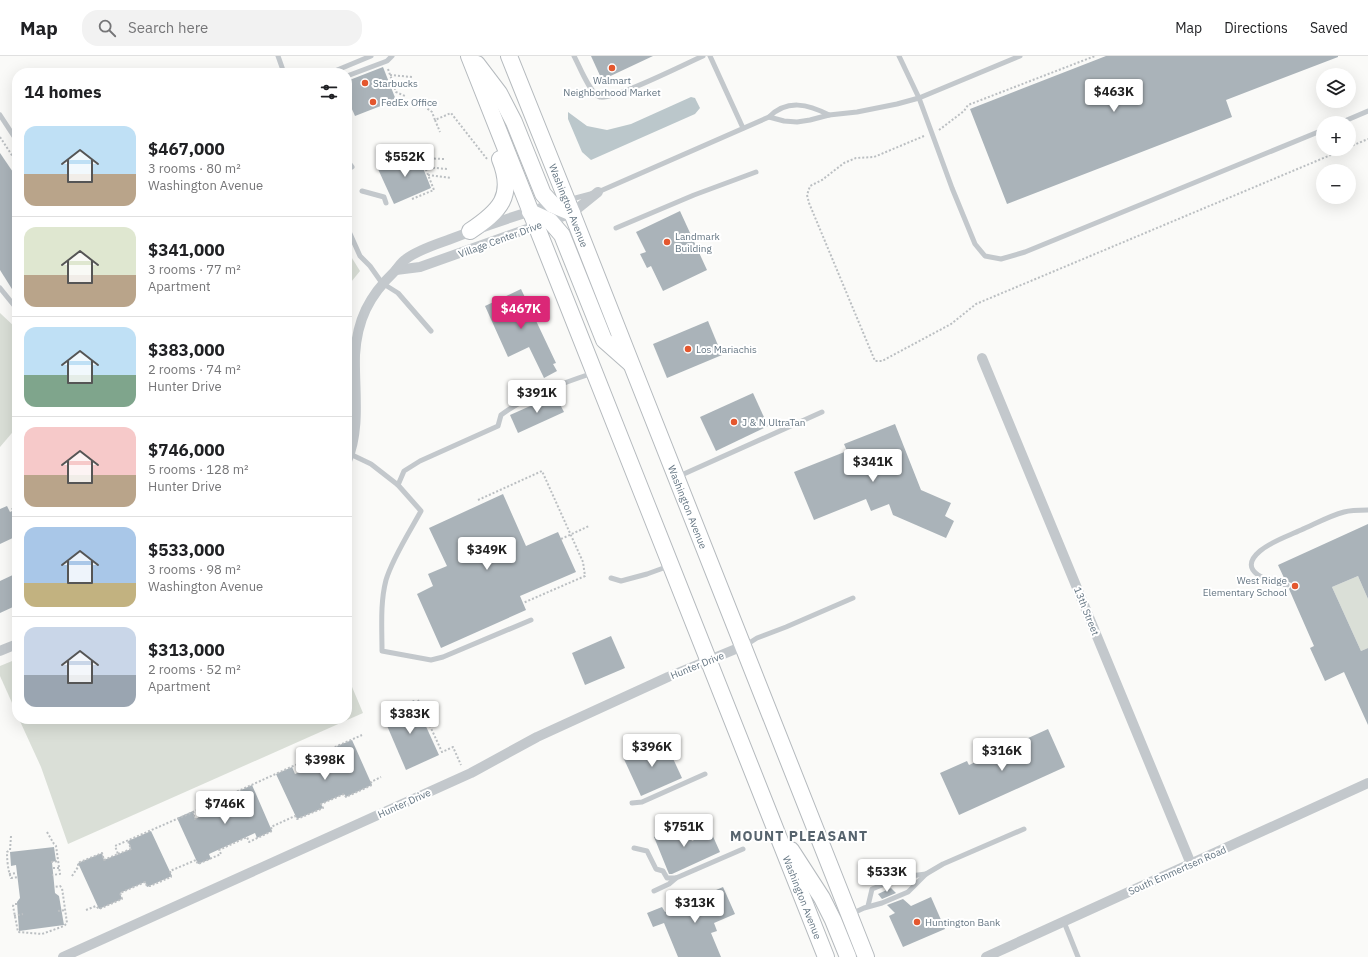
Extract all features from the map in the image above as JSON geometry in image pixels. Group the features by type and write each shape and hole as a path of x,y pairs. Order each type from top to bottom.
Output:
{"main road":[{"path":"465,56 464,65 506,173 505,193 500,206 489,218 470,231"},
{"path":"470,56 499,93 514,122 543,194 564,206"},
{"name":"Washington Avenue","path":"470,56 538,220 594,373 710,660 826,957"},
{"name":"Washington Avenue","path":"509,56 564,206 631,363 866,957"},
{"path":"538,220 562,235 604,340 631,363"},
{"path":"774,826 804,868 822,898 848,957"}],"street":[{"name":"Village Center Drive","path":"352,443 355,425 355,354 358,332 363,315 371,298 382,283 405,259 422,250 470,231 538,220 564,206 598,192"},
{"name":"Village Center Drive","path":"396,270 420,267 538,220 564,206"},
{"name":"13th Street","path":"982,358 1191,864"},
{"path":"0,651 12,646"},
{"name":"Hunter Drive","path":"63,957 465,775 537,737 668,677 743,646"},
{"name":"South Emmertsen Road","path":"986,957 1368,783"}],"lane":[{"path":"278,56 282,68"},
{"path":"342,68 371,56"},
{"path":"352,74 387,61 392,56"},
{"path":"574,56 593,92 600,97 609,97 638,86 703,56"},
{"path":"710,56 743,128"},
{"path":"899,56 919,98 952,188 975,244 985,256 1001,259 1025,252 1316,133"},
{"path":"769,117 784,121 797,122 829,115 873,110 919,98 1020,56"},
{"path":"598,192 769,117 780,108 788,105 809,107 829,115"},
{"path":"1356,116 1368,111"},
{"path":"0,115 12,133"},
{"path":"616,228 694,195 756,172"},
{"path":"362,191 384,197 386,203"},
{"path":"352,238 360,256 370,266 382,283 398,293 431,331"},
{"path":"0,288 12,303"},
{"path":"398,485 404,471 414,464 498,426 501,415 515,406 552,388 594,373"},
{"path":"676,477 822,412"},
{"path":"352,457 371,464 398,485 421,511 397,555 386,580 382,651 431,660 443,657 531,620"},
{"path":"1287,585 1266,580 1258,576 1253,570 1251,562 1268,546 1327,518 1344,512 1368,510"},
{"path":"611,578 621,581 672,565"},
{"path":"743,646 756,638 786,627 853,598"},
{"path":"632,803 642,802 705,774"},
{"path":"850,914 908,892 926,874 944,864 1024,829"},
{"path":"634,848 647,851 656,869 663,872 667,878 676,878"},
{"path":"654,891 670,884 676,878 743,849"},
{"path":"868,906 872,889 902,877 926,874"},
{"path":"1064,922 1078,957"}],"path":[{"path":"1096,56 968,105 964,111 941,129 874,156 856,158 844,163 822,180 810,186 807,195 809,203 875,361 882,360 937,333 976,304 1328,156"},
{"path":"388,68 396,92 405,96"},
{"path":"390,75 412,77"},
{"path":"393,84 416,86"},
{"path":"422,104 432,112 440,132"},
{"path":"435,120 451,113 491,164"},
{"path":"0,137 12,155"},
{"path":"1356,144 1368,139"},
{"path":"412,200 434,190 419,152 430,153"},
{"path":"422,158 444,159"},
{"path":"425,167 447,169"},
{"path":"428,175 451,178"},
{"path":"478,500 542,471 571,534 583,562 585,576 523,603"},
{"path":"561,539 588,526"},
{"path":"418,700 442,752 453,748 465,775"},
{"path":"217,809 214,802 302,762 305,768 317,763 315,756 362,735"},
{"path":"86,910 96,906 99,909 122,899 120,894 145,882 147,886 150,886 171,877 170,871 196,860 198,864 221,854 219,850 247,837 249,842 272,831 271,827 295,816 297,819 323,808 321,804 344,794 346,798 372,785 371,782 382,777"},
{"path":"193,811 196,819 204,814 240,800 236,792"},
{"path":"228,796 232,803"},
{"path":"118,854 115,846 193,811 202,808 204,814"},
{"path":"47,832 56,846 59,862 60,874 52,875"},
{"path":"11,836 10,850 7,852 9,874 11,878 18,877"},
{"path":"72,876 78,867 78,863 102,853 104,860 131,849 128,841"},
{"path":"51,862 59,862"},
{"path":"53,868 59,868"},
{"path":"9,874 16,873"},
{"path":"17,904 14,904 13,906 18,932 42,934 64,926 67,923 64,899 60,886 54,887"},
{"path":"58,911 65,910"},
{"path":"14,916 23,914"}],"shaded area":[{"path":"691,97 695,98 700,108 695,114 591,160 582,152 568,119 568,112 587,126 607,130 631,124"},
{"path":"352,258 360,271 352,281"},
{"path":"0,313 12,324 12,433 0,447"},
{"path":"1358,576 1368,599 1368,648 1361,651 1332,587"},
{"path":"12,661 12,703 0,676 0,666"},
{"path":"352,687 363,713 352,718"},
{"path":"21,724 338,724 68,844 41,767"}],"building":[{"name":"Walmart Neighborhood Market","path":"591,56 653,56 602,80"},
{"path":"1106,56 1338,57 1226,100 1232,117 1007,204 970,109"},
{"path":"383,67 396,100 355,116 352,109 352,79"},
{"path":"0,153 12,171 12,289 0,270"},
{"path":"417,153 431,188 394,204 378,169"},
{"name":"Landmark Building","path":"680,211 707,270 663,291 651,266 647,268 640,254 646,252 636,232"},
{"path":"521,289 556,363 553,364 557,371 544,378 529,347 508,357 485,306"},
{"name":"Los Mariachis","path":"708,321 722,355 667,378 653,344"},
{"name":"J & N UltraTan","path":"753,393 768,426 716,451 700,417"},
{"path":"555,395 564,412 518,433 510,415"},
{"path":"895,424 921,490 951,503 945,516 954,521 946,538 893,515 889,504 871,511 866,499 814,520 794,472 847,451 844,444"},
{"path":"503,494 526,546 558,532 576,572 520,596 526,610 441,648 417,594 433,586 428,574 447,566 429,528"},
{"path":"7,506 10,512 12,511 12,538 0,544 0,509"},
{"path":"1368,524 1368,599 1358,576 1332,587 1361,651 1368,648 1368,725 1344,672 1325,681 1310,648 1314,646 1289,589 1291,583 1285,580 1278,565"},
{"path":"12,575 12,607 0,613 0,581"},
{"path":"611,636 625,668 585,685 572,653"},
{"path":"414,700 439,755 406,770 382,714"},
{"path":"1048,729 1065,767 959,815 940,773 967,761 969,765"},
{"path":"664,739 682,778 641,796 623,757"},
{"path":"352,740 372,785 346,797 344,794 321,804 323,808 297,819 276,774 292,767 295,774 340,753 337,746"},
{"path":"252,785 272,831 257,838 255,833 209,854 211,859 198,864 177,818 193,811 195,819 240,800 237,792"},
{"path":"685,823 692,841 711,832 720,852 669,874 654,837"},
{"path":"151,831 172,876 147,887 145,882 120,893 122,899 99,909 78,863 102,853 104,860 131,849 128,841"},
{"path":"54,847 56,861 52,862 55,893 59,896 64,925 19,931 17,902 20,898 16,865 11,866 10,852"},
{"path":"723,887 735,914 714,923 717,931 711,933 721,957 678,957 664,923 653,927 647,913 662,907 665,912"},
{"path":"891,888 896,893 882,899 878,894"},
{"name":"Huntington Bank","path":"931,897 945,929 903,947 889,916 895,913 887,905 903,899 911,906"}],"place":[{"name":"Walmart Neighborhood Market","path":"612,68"},
{"name":"Starbucks","path":"365,83"},
{"name":"FedEx Office","path":"373,102"},
{"name":"Landmark Building","path":"667,242"},
{"name":"Los Mariachis","path":"688,349"},
{"name":"J & N UltraTan","path":"734,422"},
{"name":"West Ridge Elementary School","path":"1295,586"},
{"name":"Huntington Bank","path":"917,922"}],"district":[{"name":"MOUNT PLEASANT","path":"799,836"}]}
